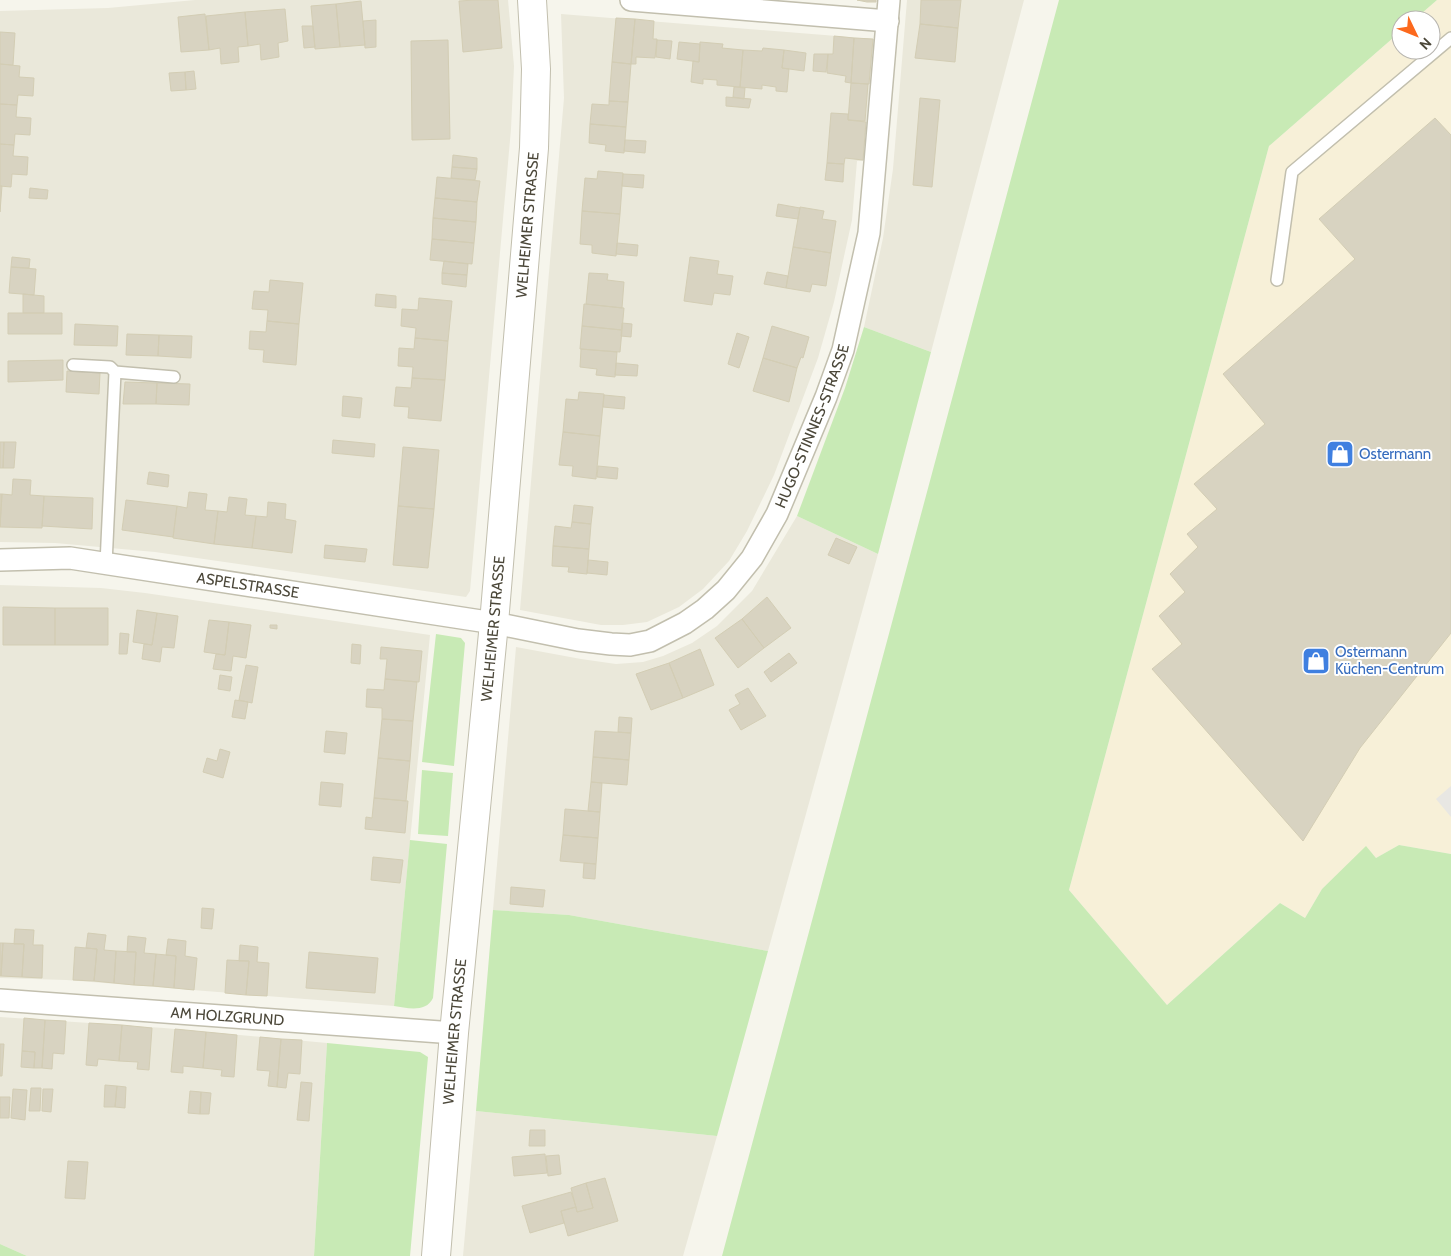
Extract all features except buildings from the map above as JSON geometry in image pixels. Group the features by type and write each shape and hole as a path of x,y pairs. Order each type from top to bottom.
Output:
{"street":[{"name":"WELHEIMER STRASSE","path":"436,1256 454,1033 494,623 534,148 536,69 532,0"},
{"path":"631,0 888,21"},
{"name":"HUGO-STINNES-STRASSE","path":"494,623 578,640 611,644 630,645 650,641 685,623 705,609 726,590 752,558 777,514 826,397 843,350 869,233 889,0"},
{"name":"ASPELSTRASSE","path":"0,560 70,558 494,623"},
{"name":"AM HOLZGRUND","path":"0,1000 454,1033"}],"lane":[{"path":"1277,280 1292,172 1451,38"},
{"path":"73,365 110,367 114,372 106,564"},
{"path":"114,372 174,377"}],"shaded area":[{"path":"195,0 508,0 514,66 511,129 470,591 466,597 155,552 55,543 0,542 0,11 108,8"},
{"path":"907,0 1024,0 931,352 864,327 883,238 893,169"},
{"path":"1437,0 1451,0 1451,854 1399,845 1376,858 1366,847 1322,889 1305,918 1280,903 1167,1005 1069,890 1269,146 1391,40 1391,60 1441,60 1441,10 1426,10"},
{"path":"561,14 874,39 863,161 857,161 852,220 834,302 818,358 774,475 747,531 729,561 703,589 679,607 647,622 623,625 601,625 520,610 564,98"},
{"path":"797,516 878,554 768,951 569,915 493,910 516,647 616,664 643,662 663,656 692,643 717,626 752,591"},
{"path":"0,585 101,588 145,593 430,635 394,1006 66,980 0,978"},
{"path":"1451,786 1451,817 1436,799"},
{"path":"0,1017 164,1028 327,1043 314,1256 27,1256 0,1244"},
{"path":"476,1111 717,1136 683,1256 463,1256"}],"green space":[{"path":"1059,0 1437,0 1426,10 1391,10 1391,40 1269,146 1069,890 1167,1005 1280,903 1305,918 1322,889 1366,846 1376,858 1399,845 1451,854 1451,1256 722,1256"},
{"path":"864,327 931,352 878,554 797,516 845,388"},
{"path":"436,634 461,638 465,643 454,766 422,762"},
{"path":"422,770 453,773 448,836 418,834"},
{"path":"410,840 447,844 433,998 430,1003 421,1008 394,1006"},
{"path":"493,910 569,915 768,951 717,1136 476,1111"},
{"path":"327,1043 420,1052 428,1057 410,1256 314,1256"},
{"path":"0,1244 27,1256 0,1256"}],"place":[{"name":"Ostermann","path":"1340,454"},
{"name":"Ostermann Küchen-Centrum","path":"1316,661"}]}
